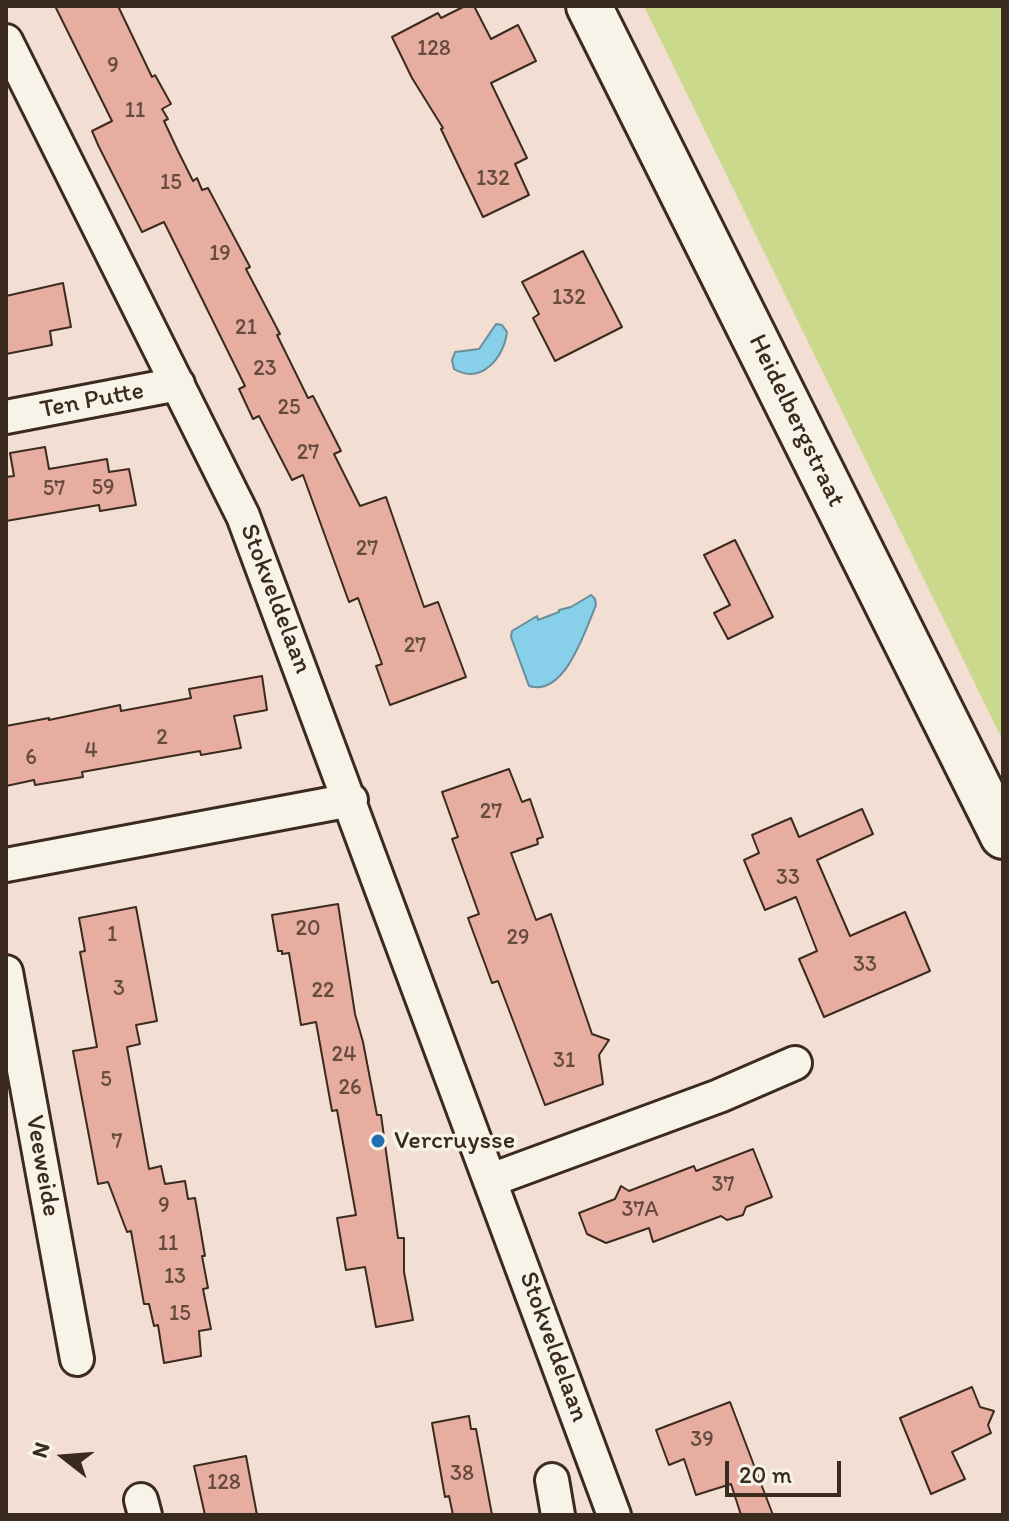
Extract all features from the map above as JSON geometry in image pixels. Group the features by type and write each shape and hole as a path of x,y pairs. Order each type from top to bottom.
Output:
{"main road":[{"name":"Heidelbergstraat","path":"589,6 1003,836"}],"street":[{"name":"Stokveldelaan","path":"6,41 243,516 614,1515"},
{"name":"Ten Putte","path":"6,417 178,384"},
{"path":"6,865 351,800"},
{"name":"Veeweide","path":"6,972 77,1359"},
{"path":"491,1180 719,1096 795,1063"},
{"path":"552,1480 558,1515"}],"green space":[{"path":"644,6 1003,6 1003,741"}],"water":[{"path":"496,324 502,325 507,332 501,351 490,366 473,374 454,369 452,360 455,352 479,349"},
{"path":"591,595 596,605 572,659 553,682 542,687 529,686 511,637 512,631 537,616 538,620 559,612"}],"building":[{"path":"55,6 118,6 152,77 155,75 171,104 162,109 168,119 164,121 178,151 193,181 197,178 202,190 208,188 250,267 246,269 280,334 277,335 308,398 313,396 341,451 334,454 360,506 386,497 424,607 438,602 466,677 390,705 376,666 382,664 358,598 349,602 303,475 292,480 259,416 253,419 239,389 245,386 164,222 142,232 99,147 92,131 112,121"},
{"path":"465,6 474,6 491,39 518,25 536,61 491,83 527,158 515,164 529,195 483,217 443,128 412,78 392,37 438,13 441,18"},
{"path":"583,251 622,327 555,361 533,318 539,314 522,282"},
{"path":"63,283 71,327 50,331 52,345 6,354 6,296"},
{"path":"45,447 49,469 107,459 109,472 129,469 136,505 100,511 99,505 6,521 6,477 14,476 10,453"},
{"path":"735,540 773,617 728,639 714,613 730,605 704,555"},
{"path":"262,676 267,710 234,716 241,748 201,755 200,751 82,772 83,777 35,785 34,780 6,786 6,726 120,705 121,711 191,698 189,689"},
{"path":"509,769 522,802 530,799 543,837 537,839 538,844 511,853 536,920 551,914 592,1034 609,1040 599,1055 603,1084 545,1105 498,981 492,983 468,918 479,914 452,839 458,837 442,792"},
{"path":"862,809 873,834 817,860 850,936 905,912 930,971 824,1017 799,959 817,951 796,897 765,910 744,860 759,853 752,835 791,818 799,837"},
{"path":"338,904 355,1014 377,1115 381,1115 398,1238 404,1238 404,1272 413,1320 376,1327 365,1267 346,1270 337,1218 356,1215 337,1110 332,1111 316,1022 301,1025 289,953 278,951 272,915"},
{"path":"136,907 157,1021 136,1025 140,1044 127,1047 149,1169 161,1166 165,1184 185,1181 188,1199 195,1198 208,1288 203,1289 211,1329 199,1331 201,1356 164,1363 158,1325 154,1326 149,1304 144,1304 131,1231 127,1232 108,1182 98,1184 73,1051 97,1047 80,952 85,951 79,918"},
{"path":"753,1149 772,1197 746,1207 743,1215 727,1220 721,1216 653,1242 649,1228 606,1243 587,1234 579,1213 615,1199 621,1186 629,1191 694,1166 696,1171"},
{"path":"972,1387 980,1407 994,1411 988,1425 991,1433 952,1452 965,1479 931,1494 900,1418"},
{"path":"730,1402 773,1515 741,1515 731,1484 696,1495 684,1459 669,1465 656,1430"},
{"path":"469,1416 471,1429 476,1429 492,1515 453,1515 449,1496 445,1497 432,1423"},
{"path":"246,1456 257,1515 205,1515 194,1466"}],"place":[{"name":"Vercruysse","path":"378,1141"}]}
